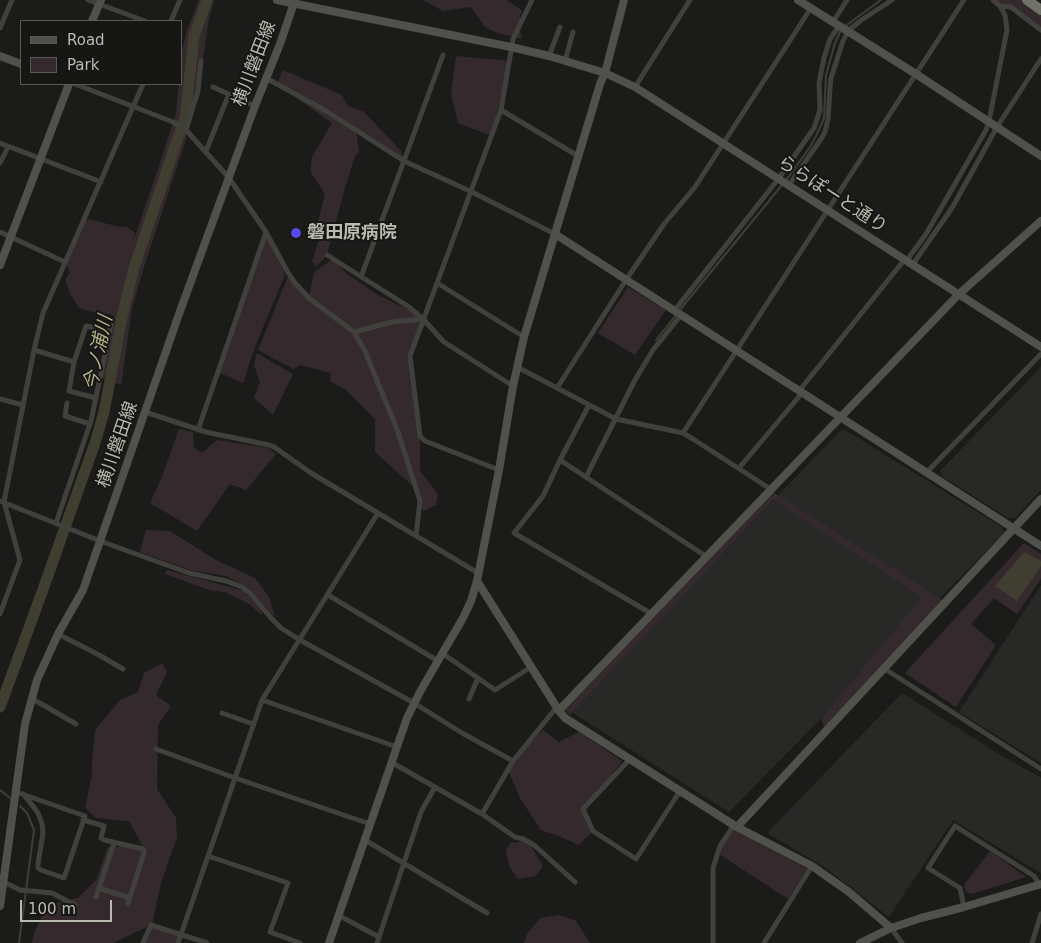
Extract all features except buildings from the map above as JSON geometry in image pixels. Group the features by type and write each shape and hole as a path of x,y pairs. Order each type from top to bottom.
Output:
{"highway":[{"path":"1027,0 1041,10"}],"street":[{"path":"0,28 12,0"},
{"path":"88,0 100,2 143,20"},
{"path":"171,20 180,0"},
{"path":"277,0 512,47"},
{"path":"500,470 425,441 420,436 410,356 501,110 513,39 532,0"},
{"path":"329,943 407,718 471,601 478,577 500,470 513,386 524,337 605,73 624,0"},
{"path":"635,86 690,0"},
{"path":"798,0 1041,156"},
{"path":"586,477 635,380 653,350 814,128 820,110 819,83 824,58 847,0"},
{"path":"789,185 825,132 828,119 831,78 843,40 860,20 892,0"},
{"path":"683,433 964,0"},
{"path":"908,261 926,234 989,122 1007,30 1005,15 1000,6 993,0"},
{"path":"92,20 100,2"},
{"name":"横川磐田線","path":"0,906 4,882 3,862 19,793 25,724 39,673 83,590 179,314 294,2"},
{"path":"1000,6 1011,7 1041,30"},
{"path":"557,388 626,280 664,224 695,187 812,8"},
{"path":"549,56 560,27"},
{"path":"565,61 573,32"},
{"name":"ららぽーと通り","path":"512,47 605,73 635,86 1041,347"},
{"path":"361,277 443,55"},
{"path":"0,56 20,64"},
{"path":"739,468 952,208 997,127 1041,59"},
{"path":"186,130 198,91 201,61"},
{"path":"266,78 326,111 404,161 472,192 555,234 1041,546"},
{"path":"0,265 69,85"},
{"path":"79,85 173,122 186,130 230,178 266,232 295,283 310,299 354,332 365,351 398,432 418,494 420,501 416,536"},
{"path":"0,614 20,560 2,501 43,313 143,85"},
{"path":"213,87 255,106"},
{"path":"206,151 229,94"},
{"path":"501,110 578,156"},
{"path":"0,143 101,182"},
{"path":"0,163 8,146"},
{"path":"482,814 513,761 558,710 958,295 1041,220"},
{"path":"0,232 65,262"},
{"path":"198,430 266,232"},
{"path":"327,255 409,307 444,342 513,386"},
{"path":"437,283 524,337"},
{"path":"354,332 392,322 423,319"},
{"path":"57,523 90,424 96,398 110,328 86,326 74,362 69,391 96,398"},
{"path":"34,350 74,362"},
{"path":"926,472 1041,354"},
{"path":"517,367 616,419 683,433 772,490"},
{"path":"0,399 23,405"},
{"path":"67,404 65,416 90,424"},
{"path":"589,405 543,496 514,533 652,614"},
{"path":"145,412 198,430 274,447 311,473 416,536 478,577 531,667 565,718 736,826 812,866 849,892 891,928 902,943"},
{"path":"560,460 707,557"},
{"path":"713,943 713,868 720,846 736,826 885,669 1041,499"},
{"path":"2,501 100,541 189,573 242,586 281,628 513,761"},
{"path":"178,943 262,700 378,513"},
{"path":"328,595 438,661"},
{"path":"58,634 123,669"},
{"path":"442,654 495,690 531,667"},
{"path":"885,669 1041,769"},
{"path":"469,699 478,678"},
{"path":"31,698 76,724"},
{"path":"262,700 397,747"},
{"path":"222,713 253,724"},
{"path":"156,749 370,824"},
{"path":"630,759 583,809 593,831 636,859 680,791"},
{"path":"391,762 482,814 515,837 534,845 576,882"},
{"path":"338,915 378,940 420,812 435,787"},
{"path":"19,793 85,816 64,878 38,868 43,833 42,824 38,813 19,793"},
{"path":"84,820 104,826 102,838 104,840 144,851 129,900 99,888"},
{"path":"860,943 891,928 921,918 964,907 1040,884 1034,876 955,826 928,868 960,888 964,907"},
{"path":"364,840 487,913"},
{"path":"96,897 114,843"},
{"path":"208,856 288,883 270,932 300,943"},
{"path":"764,943 812,866"},
{"path":"4,882 20,890 52,893 74,905"},
{"path":"1032,943 1041,914"},
{"path":"143,943 152,925 207,943"}],"shaded area":[{"path":"1041,367 1041,490 1015,518 1008,518 942,476 940,471"},
{"path":"845,430 1002,527 1004,533 729,812 573,713 572,709 840,431"},
{"path":"1024,552 1041,561 1041,566 1017,601 995,586"},
{"path":"1041,585 1041,763 959,712"},
{"path":"902,693 1041,778 1041,873 953,820 889,917 826,868 767,833"}],"green space":[{"path":"199,0 214,0 208,24 198,93 185,142 132,308 121,385 100,377 114,315 79,308 65,280 70,272 65,262 83,222 88,219 127,227 135,233 133,242 176,113 179,85 182,85 182,52 187,30"},
{"path":"423,0 508,1 523,11 520,15 522,39 498,33 485,27 471,7 443,11"},
{"path":"993,0 1022,0 1041,14 1041,27 1011,7 1000,6"},
{"path":"456,56 509,61 492,136 458,123 451,93"},
{"path":"283,70 342,95 348,106 364,112 401,151 404,161 356,130 359,152 355,156 345,188 327,255 317,266 312,262 322,230 318,222 325,194 310,171 312,157 332,123 277,84"},
{"path":"266,232 285,275 254,349 243,383 218,372"},
{"path":"333,259 347,274 378,295 428,319 410,356 413,376 413,403 420,436 420,471 438,494 436,505 423,511 415,488 375,452 375,419 346,390 330,381 331,373 300,365 293,369 258,350 289,274 309,297 314,272"},
{"path":"628,287 666,310 635,355 598,333"},
{"path":"257,353 293,374 273,415 254,398 260,382 254,365"},
{"path":"179,429 193,432 194,447 202,453 217,440 269,448 276,454 246,490 230,484 197,531 150,503"},
{"path":"773,492 943,600 825,729 821,719 922,597 773,500 570,715 562,707"},
{"path":"146,530 170,531 216,560 255,578 269,597 275,617 250,589 226,576 190,570 140,552"},
{"path":"1024,543 1041,554 1041,579 1017,614 994,598 971,624 996,645 956,707 905,673"},
{"path":"167,570 244,591 261,609 263,616 249,604 225,592 209,590 165,574"},
{"path":"162,663 167,672 156,695 171,706 158,725 157,789 176,818 177,837 161,883 152,924 181,934 178,943 143,943 151,925 113,943 32,943 34,933 47,905 78,898 96,880 108,847 130,846 146,852 129,821 96,818 85,808 92,774 95,730 120,700 138,692 144,673"},
{"path":"543,730 559,742 579,732 622,761 583,809 593,831 579,845 541,830 520,798 508,770 526,745"},
{"path":"735,829 807,869 788,899 719,854 722,843"},
{"path":"528,841 543,866 536,876 518,879 509,866 506,851 510,843"},
{"path":"990,851 1026,877 972,894 966,892 964,885"},
{"path":"560,915 576,921 590,943 524,943 527,934 540,918"}],"waterway":[{"name":"今ノ浦川","path":"0,707 95,443 104,412 123,312 134,268 185,119 194,36 207,0"},
{"path":"844,27 881,0"},
{"path":"785,181 810,147 824,118 826,75 835,43 841,30"},
{"path":"679,311 782,185"},
{"path":"656,340 676,315"},
{"path":"0,790 10,798"},
{"path":"19,943 34,830 27,813 20,806"}],"place":[{"name":"磐田原病院","path":"296,233"}]}
